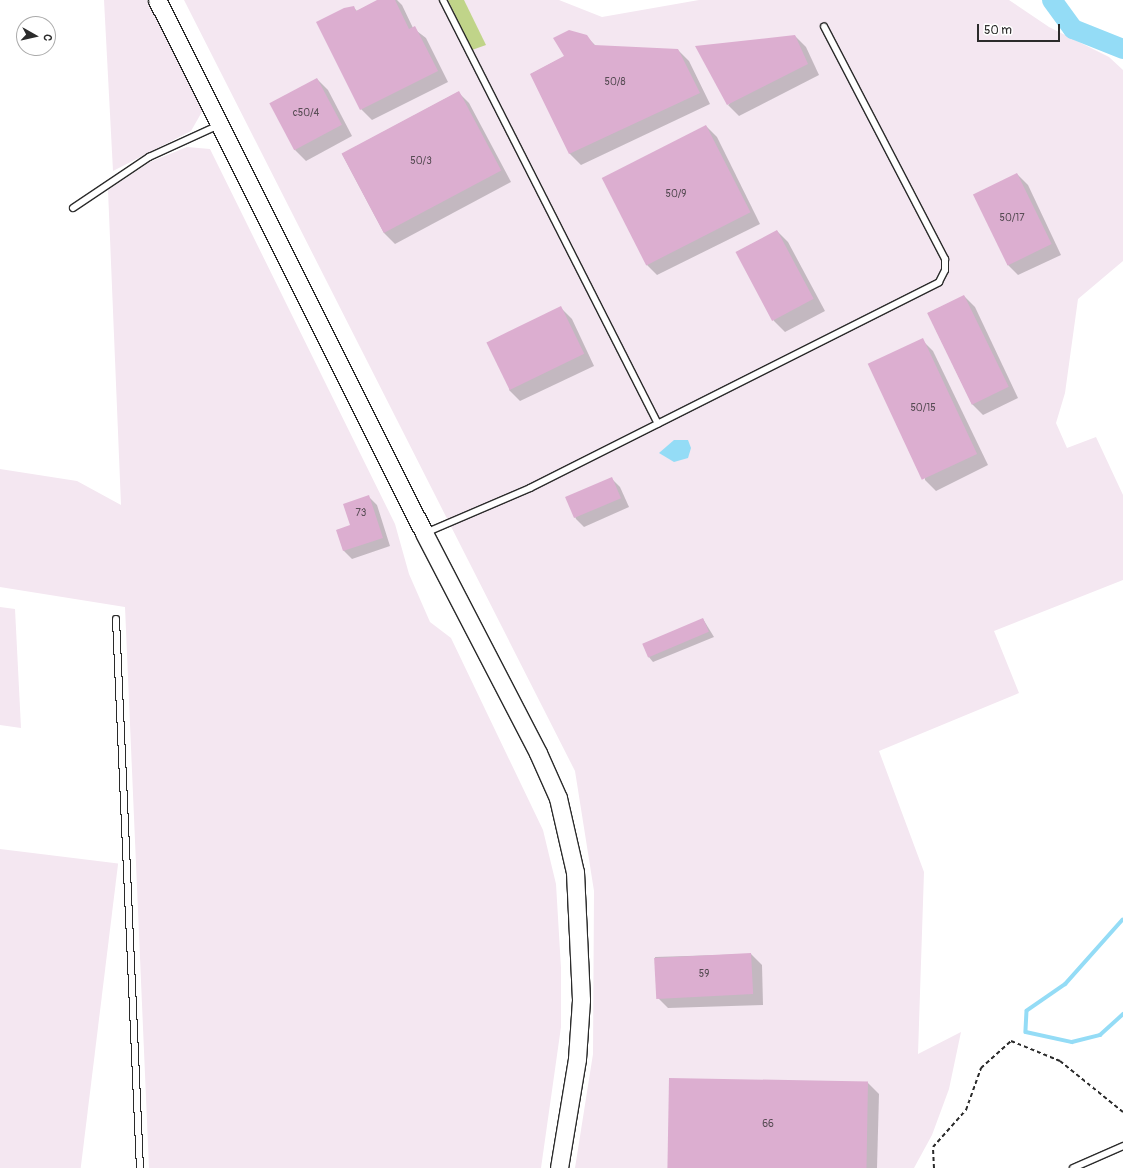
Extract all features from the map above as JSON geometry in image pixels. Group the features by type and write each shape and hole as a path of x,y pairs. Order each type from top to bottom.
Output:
{"main road":[{"path":"157,0 221,124 424,533 538,753 558,798 570,844 579,920 581,1000 577,1060 559,1168"}],"lane":[{"path":"443,0 658,423"},
{"path":"424,533 530,488 939,282 946,270 945,259 824,27"},
{"path":"73,208 149,157 221,124"},
{"path":"116,620 140,1168"},
{"path":"1073,1168 1123,1146"}],"path":[{"path":"934,1168 933,1147 966,1110 981,1068 1011,1041 1060,1061 1123,1112"}],"shaded area":[{"path":"104,0 147,0 203,110 191,131 113,171"},
{"path":"184,0 559,0 602,17 699,0 1009,0 1049,27 1109,57 1123,70 1123,261 1078,299 1065,393 1056,423 1067,448 1096,437 1123,495 1123,580 994,631 1019,693 879,751 924,872 918,1054 961,1032 949,1089 932,1135 914,1168 575,1168 593,1054 594,891 575,771"},
{"path":"187,147 210,149 395,524 409,574 430,622 451,638 543,830 556,884 561,968 561,1027 541,1168 149,1168 125,607 0,587 0,469 77,481 121,505 108,190 150,162"},
{"path":"0,607 15,609 21,728 0,725"},
{"path":"0,849 118,864 81,1168 0,1168"}],"green space":[{"path":"448,0 464,0 486,45 472,50"}],"water":[{"path":"674,440 688,440 691,448 688,458 674,462 659,453"}],"building":[{"path":"377,0 395,0 409,29 415,26 438,71 360,110 316,22 344,8 354,6 356,11"},
{"path":"569,30 587,35 594,45 678,49 700,93 569,154 530,74 564,56 553,38"},
{"path":"795,35 808,64 727,105 695,46"},
{"path":"317,78 342,125 294,150 269,103"},
{"path":"459,91 501,170 384,233 342,153"},
{"path":"706,125 750,212 646,265 602,178"},
{"path":"1017,173 1052,244 1008,265 973,194"},
{"path":"777,230 814,299 772,321 736,252"},
{"path":"964,295 1009,387 972,405 927,313"},
{"path":"561,306 584,354 510,390 486,342"},
{"path":"923,338 977,454 922,480 868,364"},
{"path":"612,477 621,498 574,518 565,497"},
{"path":"369,495 383,538 343,551 336,530 350,525 343,504"},
{"path":"703,618 709,632 648,658 642,644"},
{"path":"751,953 753,994 656,999 654,958"},
{"path":"669,1078 868,1081 866,1168 667,1168"}],"waterway":[{"path":"1052,0 1073,29 1123,49"},
{"path":"1123,920 1066,984 1027,1011 1026,1032 1072,1042 1100,1035 1123,1014"}]}
